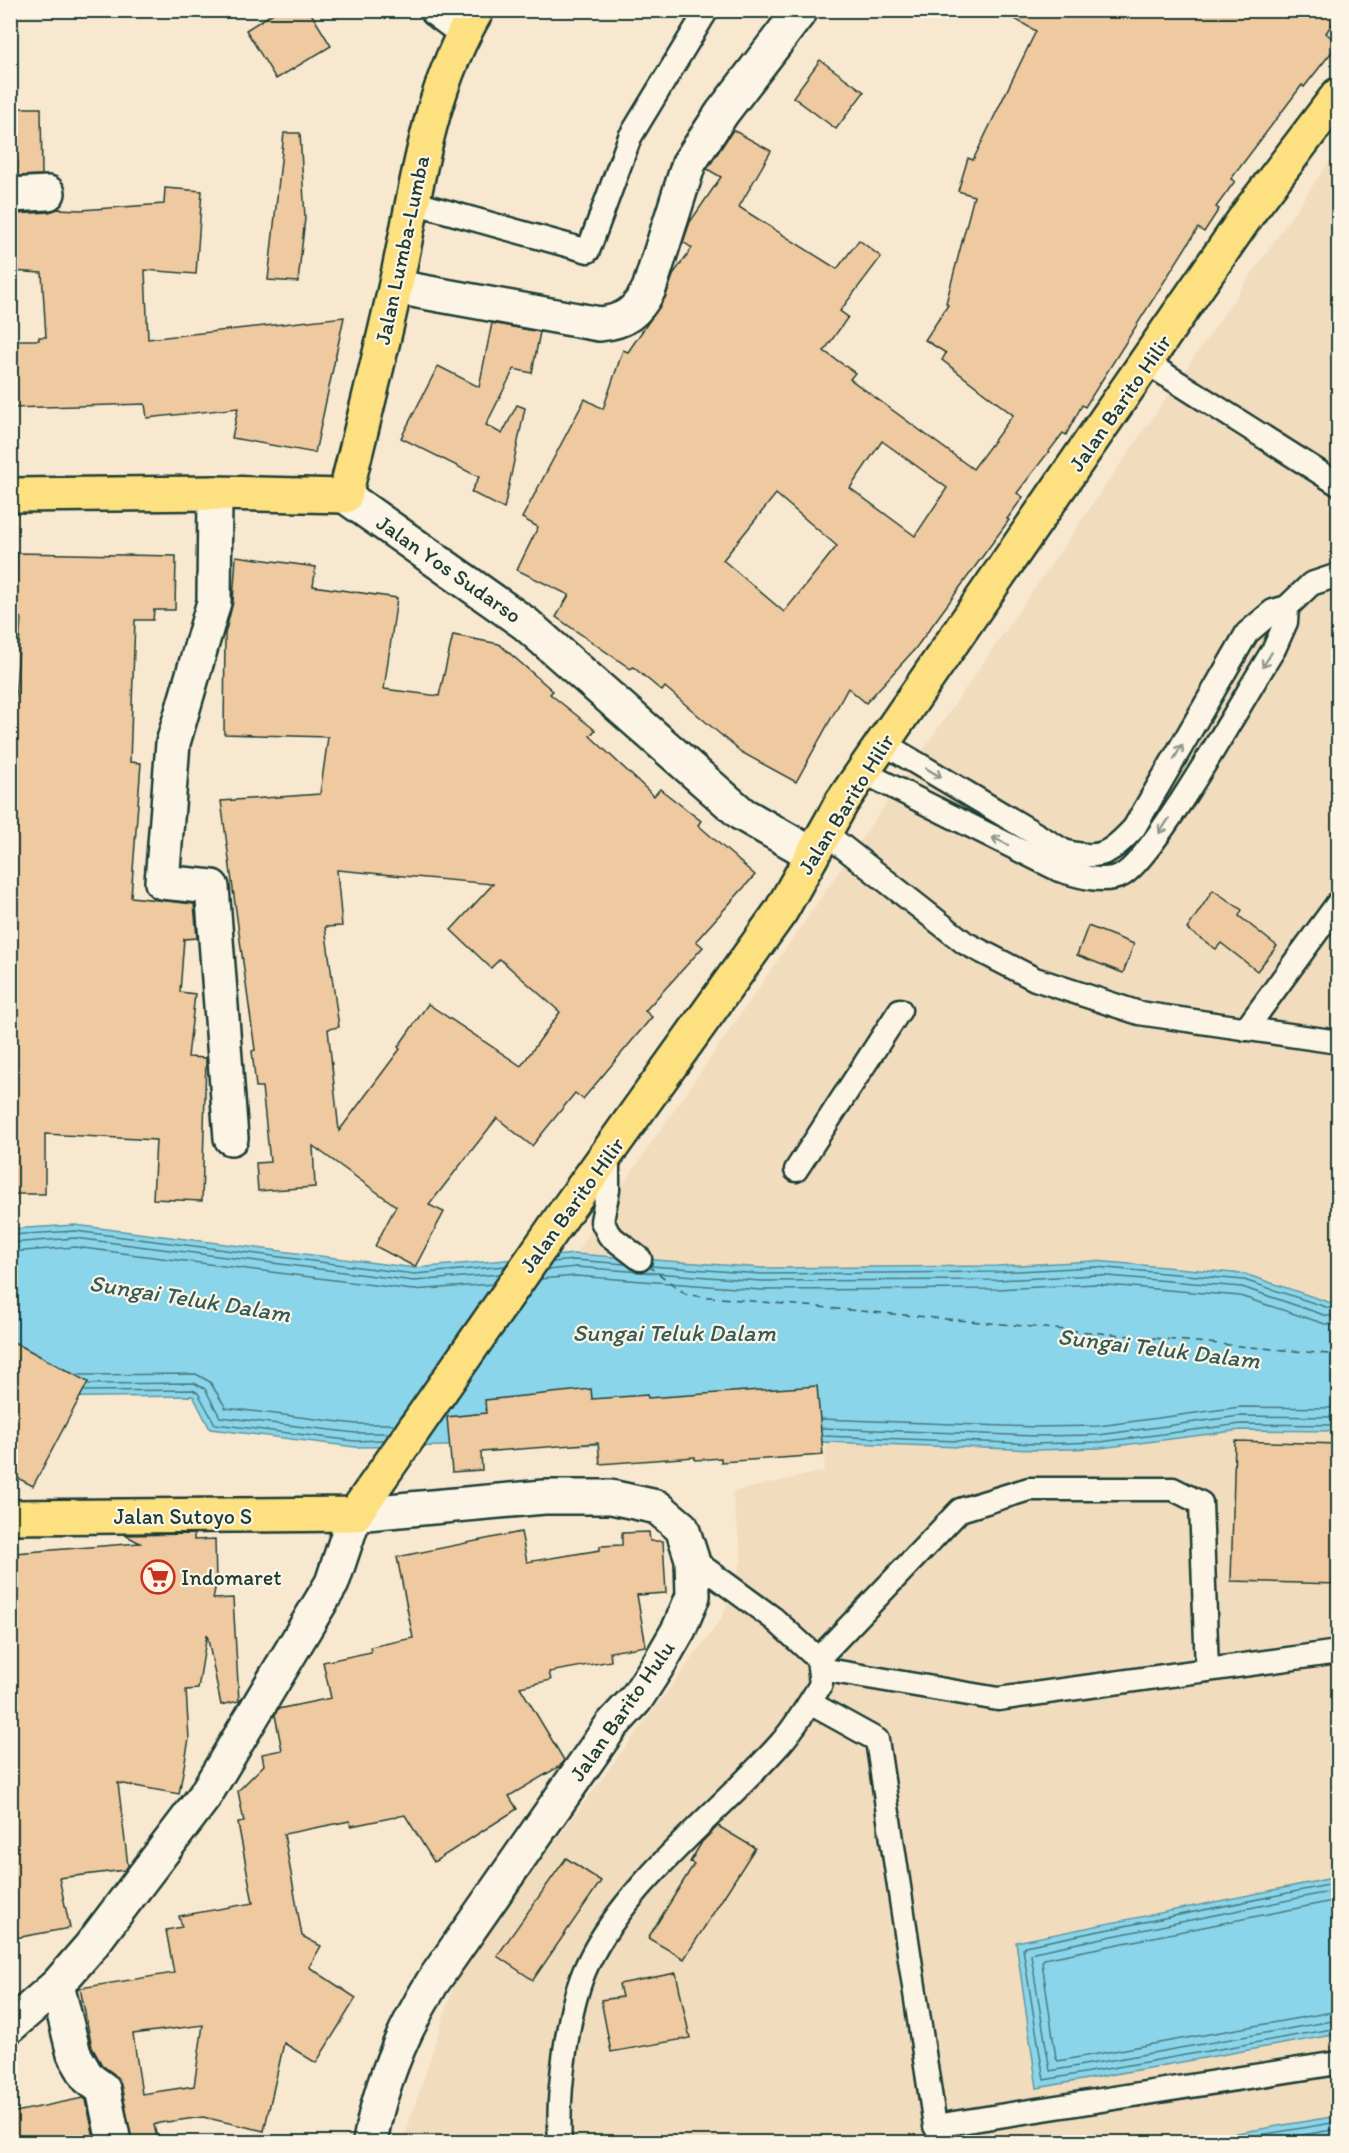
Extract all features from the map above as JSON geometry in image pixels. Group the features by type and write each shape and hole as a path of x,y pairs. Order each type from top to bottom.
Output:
{"highway":[{"name":"Jalan Lumba-Lumba","path":"345,496 396,287 430,119 471,20"},
{"name":"Jalan Barito Hilir","path":"355,1514 568,1208 781,911 818,843 863,772 1148,363 1252,208 1338,97"},
{"path":"10,495 215,493 345,496"},
{"name":"Jalan Sutoyo S","path":"10,1517 355,1514"}],"street":[{"path":"436,10 471,20"},
{"path":"396,287 599,324 614,323 628,317 640,306 650,289 689,163 722,113 801,10"},
{"path":"10,195 48,193"},
{"path":"215,493 214,602 173,743 162,882 212,886 231,1138"},
{"name":"Jalan Yos Sudarso","path":"345,496 526,624 742,814 818,843"},
{"name":"Jalan Barito Hulu","path":"355,1514 544,1497 611,1497 657,1508 681,1528 692,1559 693,1596 679,1629 636,1698 611,1726 455,1948 409,2021 390,2062 375,2112 370,2142"},
{"path":"10,2026 57,1985 90,1947 197,1807 242,1738 332,1583 355,1514"},
{"path":"57,1985 74,2054 88,2078 103,2089 114,2142"}],"lane":[{"path":"412,202 588,251 630,137 707,10"},
{"path":"1148,363 1338,484"},
{"path":"883,743 1065,851 1083,856 1114,850 1134,828 1247,633 1274,611 1287,607 1311,584 1338,575"},
{"path":"863,772 1059,870 1084,877 1109,879 1124,874 1138,862 1165,826 1274,649 1286,622 1287,607"},
{"path":"818,843 965,943 1035,979 1138,1013 1338,1042"},
{"path":"1114,850 1124,874"},
{"path":"1246,1029 1338,903"},
{"path":"796,1170 900,1010"},
{"path":"608,1153 608,1190 602,1221 609,1235 640,1259"},
{"path":"560,2142 558,2115 568,2028 587,1964 620,1912 782,1743 821,1684 820,1664 960,1510 1029,1490 1173,1489 1201,1503 1207,1670"},
{"path":"692,1559 774,1619 820,1664 998,1699 1338,1652"},
{"path":"810,1703 877,1740 935,2134 1338,2063"}],"shaded area":[{"path":"1338,149 1338,1303 1095,1261 997,1266 762,1268 575,1254"},
{"path":"1241,1430 1338,1431 1338,2142 403,2142 459,1970 722,1618 742,1558 732,1492 824,1471 826,1442 1035,1450 1100,1448"}],"water":[{"name":"Sungai Teluk Dalam","path":"75,1225 415,1268 575,1254 762,1268 997,1266 1095,1261 1245,1274 1331,1303 1338,1303 1338,1431 1241,1430 1100,1448 1035,1450 826,1442 355,1447 210,1429 193,1396 11,1398 11,1229"},
{"path":"1338,1877 1338,2034 1037,2088 1016,1942"},
{"path":"1338,2116 1338,2142 1183,2142"}],"building":[{"path":"278,10 309,10 331,46 276,79 246,30"},
{"path":"999,10 1338,10 1338,15 1326,33 1338,44 1304,87 1302,85 1231,179 1235,181 1216,207 1219,209 1204,232 1198,228 1085,407 1082,405 1066,435 1063,433 1017,493 1023,497 1007,519 1009,520 915,649 866,703 848,688 796,782 741,752 665,687 662,691 633,667 631,669 556,617 569,595 517,570 538,527 522,518 585,399 603,409 623,350 628,352 665,298 674,273 692,248 683,242 690,222 721,177 707,169 733,130 771,151 739,207 837,269 859,240 881,257 840,311 848,317 824,351 855,373 850,379 973,469 1013,415 942,360 946,353 925,340 948,305 946,303 974,196 958,191 968,158 973,160 1036,31","holes":["882,441 947,488 915,536 850,488","776,494 837,546 784,612 723,560"]},
{"path":"820,60 864,92 836,129 793,97"},
{"path":"10,108 41,108 42,175 17,176 18,162 10,162"},
{"path":"284,133 300,133 305,218 298,282 268,280"},
{"path":"165,188 202,191 196,274 145,270 148,339 344,317 315,453 232,438 238,408 147,418 145,404 10,408 10,340 39,340 39,337 46,337 42,273 11,271 15,214 49,212 58,209 81,210 164,204"},
{"path":"492,323 540,332 532,373 514,369 486,425 502,434 517,405 525,408 504,509 471,492 479,477 401,438 438,366 479,387"},
{"path":"17,553 176,556 175,610 154,610 153,620 135,620 130,762 141,763 131,897 194,904 197,938 184,939 180,992 195,994 188,1057 206,1058 202,1201 153,1199 156,1140 45,1134 45,1194 10,1194 10,775 21,618 15,617"},
{"path":"236,556 316,567 313,586 397,598 384,689 439,696 453,635 499,644 553,691 550,694 595,730 590,736 654,796 660,789 701,821 698,825 755,875 696,941 703,947 645,1011 652,1017 583,1099 575,1093 532,1146 497,1118 429,1205 444,1212 415,1267 375,1246 396,1206 313,1146 315,1187 258,1191 256,1163 270,1162 262,1087 256,1087 252,1051 255,1050 221,801 320,794 328,737 224,734 225,634 233,602","holes":["337,870 493,884 451,930 491,968 500,959 560,1012 521,1066 428,1004 398,1047 400,1049 339,1131 328,1029 339,1027 325,927 342,926"]},
{"path":"1213,890 1242,910 1239,916 1277,946 1257,971 1221,943 1216,949 1187,929"},
{"path":"1088,926 1134,944 1123,973 1077,955"},
{"path":"10,1340 88,1382 33,1486 10,1474"},
{"path":"817,1386 823,1455 721,1462 721,1458 695,1460 695,1457 600,1464 598,1443 481,1452 482,1470 452,1472 447,1417 486,1413 485,1400 591,1389 592,1399 647,1395 648,1398"},
{"path":"1235,1441 1338,1444 1338,1584 1231,1581"},
{"path":"521,1532 527,1562 600,1550 600,1546 622,1545 622,1533 649,1532 650,1541 663,1541 666,1593 637,1595 646,1646 610,1652 611,1661 549,1672 551,1680 520,1687 564,1760 560,1766 509,1796 517,1809 434,1862 405,1815 351,1826 350,1821 284,1834 302,1936 321,1946 309,1967 356,1998 316,2063 284,2043 264,2131 203,2117 159,2123 154,2125 158,2142 132,2142 121,2085 114,2074 102,2065 92,2047 80,1988 174,1973 166,1930 182,1927 179,1916 253,1903 238,1823 244,1822 238,1791 264,1765 262,1754 282,1750 275,1715 278,1709 331,1698 323,1662 371,1652 370,1647 413,1638 397,1557","holes":["203,2025 194,2086 142,2094 133,2034"]},
{"path":"194,1534 194,1540 215,1539 216,1584 213,1599 233,1598 239,1701 221,1705 207,1634 198,1689 186,1690 189,1739 179,1794 118,1783 128,1866 125,1870 59,1878 70,1928 10,1939 10,1893 15,1892 10,1863 10,1570 17,1569 15,1553 140,1543 125,1535"},
{"path":"718,1826 755,1848 684,1959 648,1938 694,1864 690,1862 702,1842"},
{"path":"566,1858 601,1881 533,1980 497,1956"},
{"path":"676,1973 690,2038 611,2052 601,2000 622,1997 619,1984"},
{"path":"83,2098 86,2100 95,2142 10,2142 10,2113"}],"ferry route":[{"path":"647,1265 687,1295 1338,1355"}],"place":[{"name":"Indomaret","path":"158,1577"}]}
